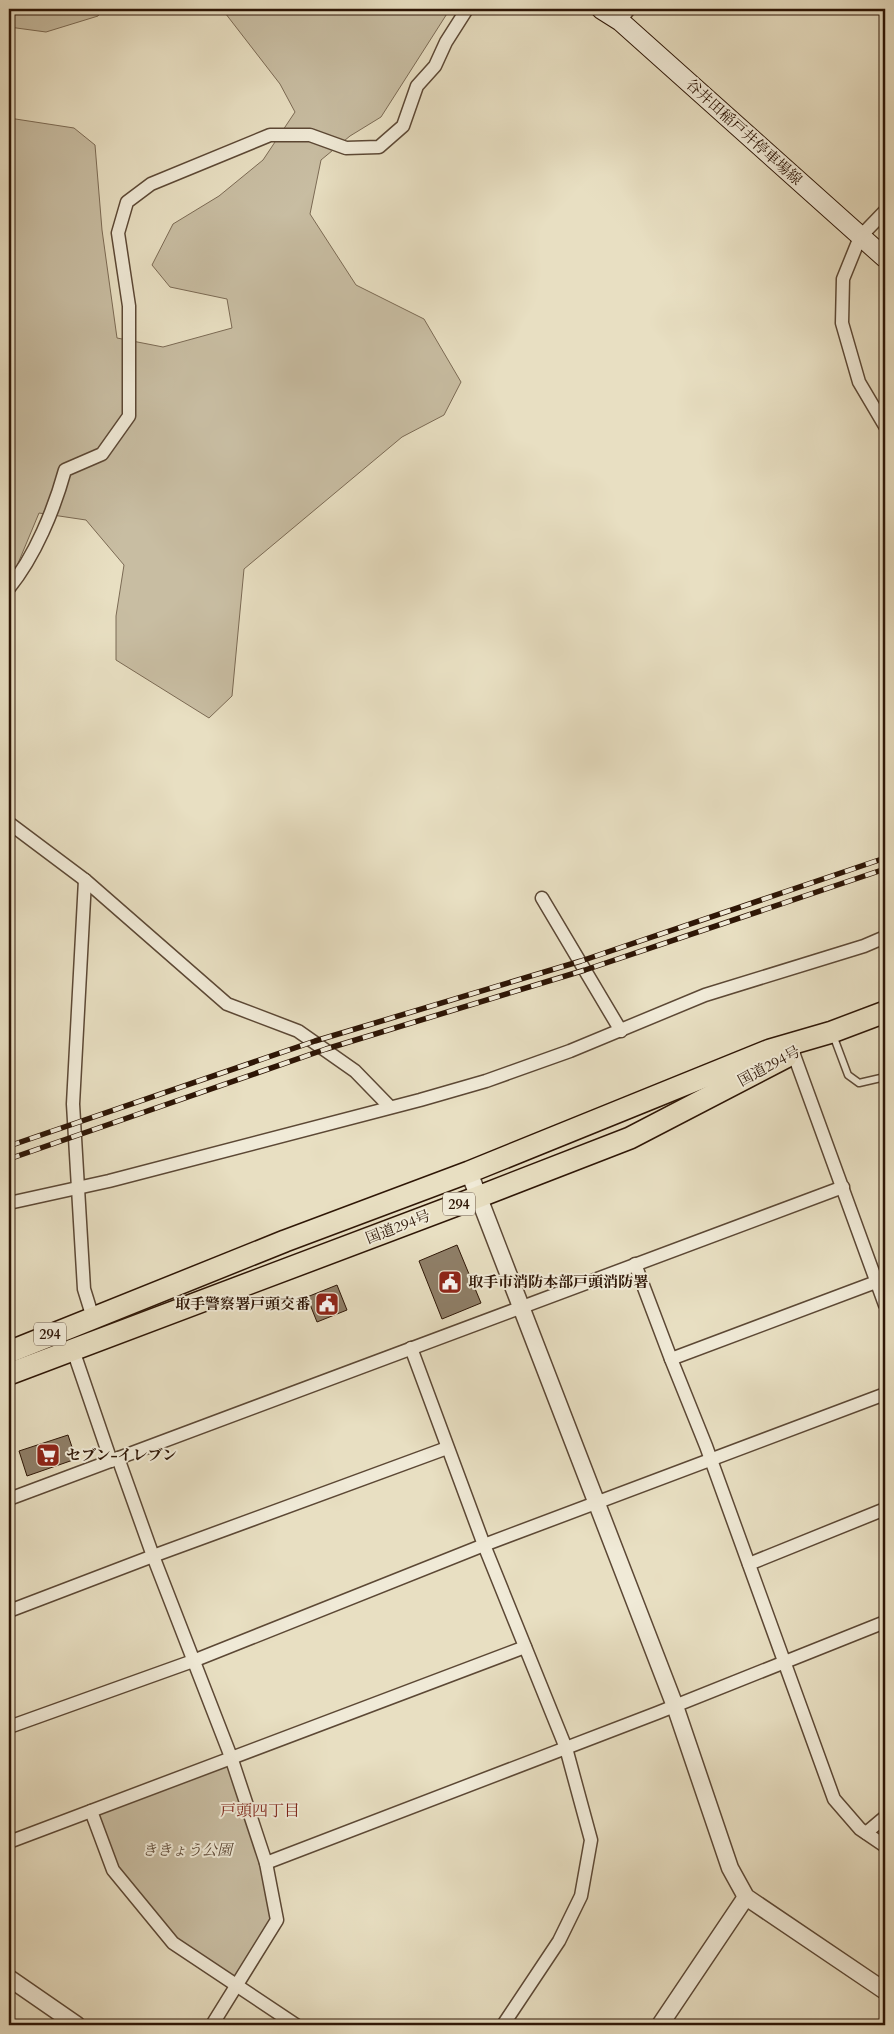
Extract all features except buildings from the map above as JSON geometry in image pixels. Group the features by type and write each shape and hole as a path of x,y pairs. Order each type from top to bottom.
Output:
{"highway":[{"name":"国道294号","path":"9,1374 630,1138 792,1049 885,1012"},
{"name":"国道294号","path":"9,1352 285,1240 469,1172 770,1050 792,1049"}],"main road":[{"name":"谷井田稲戸井停車場線","path":"601,9 625,15 860,237 885,258"}],"street":[{"path":"9,588 22,572 56,500 65,470 102,454 129,416 129,306 118,233 127,202 151,184 270,135 310,135 346,148 379,147 403,126 417,86 435,66 446,42 467,9"},
{"path":"885,211 860,237 843,279 842,323 860,382 885,426"},
{"path":"9,822 85,880 227,1004 298,1031 355,1071 390,1107"},
{"path":"85,880 73,1104 84,1289 93,1318"},
{"path":"542,898 621,1031"},
{"path":"9,1203 77,1188 486,1081 621,1031 705,995 864,946 885,937"},
{"path":"792,1049 885,1305"},
{"path":"469,1172 675,1706 730,1868 746,1897 885,1991"},
{"path":"9,1499 843,1187"},
{"path":"636,1264 711,1459 834,1798 844,1812 866,1833 885,1846"},
{"path":"671,1359 876,1282"},
{"path":"411,1348 484,1545 566,1748 591,1840 581,1896 559,1941 508,2023"},
{"path":"74,1350 114,1460 231,1757 266,1863 277,1920 212,2025"},
{"path":"9,1727 193,1661 484,1545 885,1394"},
{"path":"9,1611 447,1448"},
{"path":"749,1564 885,1508"},
{"path":"266,1863 675,1706 885,1622"},
{"path":"9,1842 525,1647"},
{"path":"91,1811 112,1870 174,1943 296,2025"},
{"path":"866,1833 885,1817"},
{"path":"660,2025 746,1897"},
{"path":"9,1978 77,2025"}],"lane":[{"path":"832,1032 848,1075 859,1083 885,1077"}],"green space":[{"path":"9,9 102,9 98,16 46,32 9,27"},
{"path":"222,9 450,9 381,117 350,136 321,160 310,214 356,285 424,319 461,382 444,415 402,437 244,569 232,696 209,718 116,660 116,616 124,565 86,520 39,513 9,585 9,118 74,128 95,145 102,230 117,338 163,347 232,328 227,299 170,287 152,265 173,224 219,196 263,160 295,112 280,84"},
{"name":"ききょう公園","path":"231,1757 277,1920 237,1987 173,1943 113,1870 91,1811"}],"railway":[{"path":"9,1146 315,1041 581,961 885,858"},
{"path":"9,1159 326,1049 585,970 885,869"}],"place":[{"name":"取手市消防本部戸頭消防署","path":"450,1282"},
{"name":"取手警察署戸頭交番","path":"327,1304"},
{"name":"セブン-イレブン","path":"48,1455"}],"district":[{"name":"戸頭四丁目","path":"260,1810"}]}
